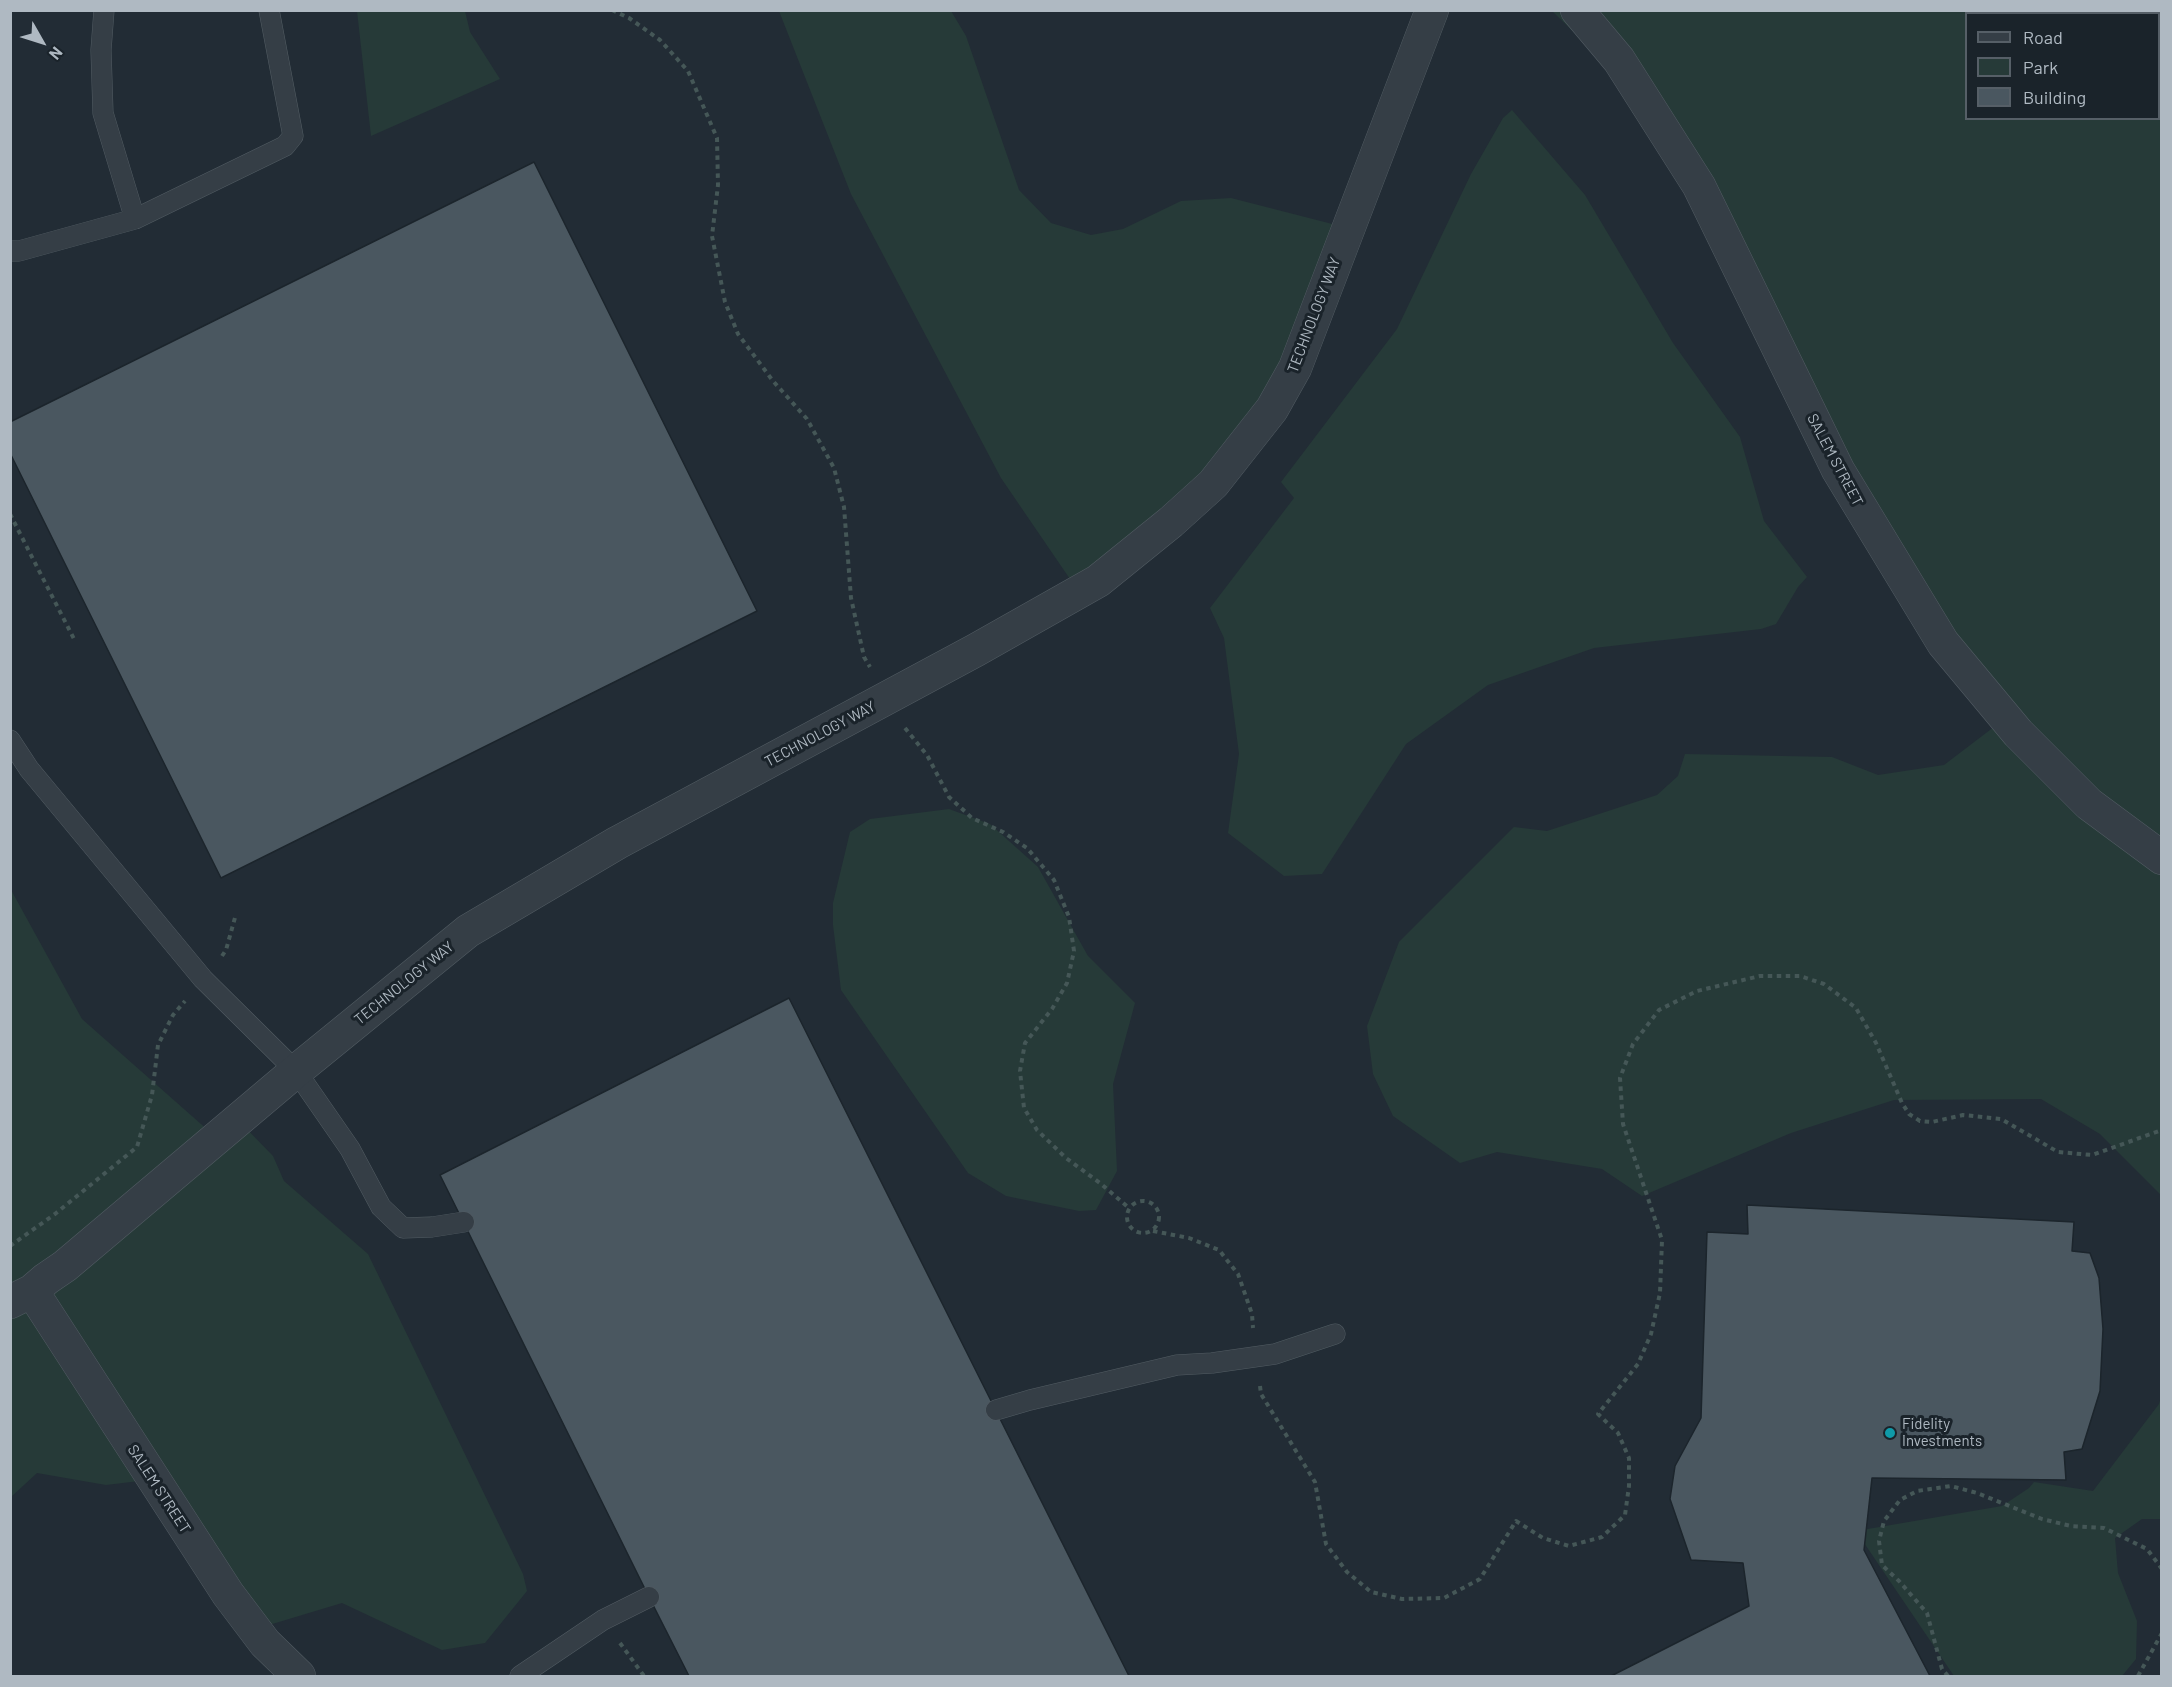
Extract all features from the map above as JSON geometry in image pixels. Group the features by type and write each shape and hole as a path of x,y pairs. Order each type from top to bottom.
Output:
{"street":[{"name":"TECHNOLOGY WAY","path":"21,1297 468,931 617,843 889,698 1098,581 1171,522 1213,484 1272,409 1295,368 1432,10"},
{"name":"SALEM STREET","path":"1577,10 1619,60 1699,186 1838,470 1942,643 2018,733 2089,804 2162,858"},
{"name":"SALEM STREET","path":"21,1297 228,1594 265,1643 299,1677"}],"lane":[{"path":"104,10 101,50 103,113 135,219"},
{"path":"10,251 19,251 135,219 285,147 293,136 268,10"},
{"path":"10,740 29,770 203,979 296,1071 350,1149 381,1207 403,1228 432,1227 464,1222"},
{"path":"996,1410 1177,1365 1212,1363 1275,1354 1335,1334"},
{"path":"520,1677 603,1620 649,1597"}],"path":[{"path":"612,10 660,40 688,71 717,138 718,185 712,236 725,302 738,334 773,381 807,419 834,468 844,507 851,598 864,657 908,732 927,755 949,797 972,818 1003,832 1027,848 1054,880 1069,918 1074,951 1067,983 1052,1009 1025,1043 1020,1071 1024,1108 1037,1130 1059,1151 1129,1208"},
{"path":"10,514 74,639"},
{"path":"10,1246 55,1214 136,1147 152,1095 158,1045 173,1015 226,950 236,914"},
{"path":"1153,1231 1159,1222 1158,1210 1150,1202 1138,1201 1129,1208 1126,1219 1131,1230 1142,1235 1153,1231 1189,1238 1219,1250 1238,1274 1252,1314 1261,1394 1316,1482 1326,1544 1347,1572 1371,1592 1402,1599 1444,1598 1480,1579 1516,1521 1543,1538 1569,1546 1602,1537 1625,1515 1629,1486 1629,1458 1618,1433 1598,1414 1638,1364 1651,1334 1660,1293 1662,1240 1623,1124 1620,1078 1633,1044 1659,1010 1697,991 1760,976 1800,976 1824,984 1856,1008 1875,1042 1902,1103 1909,1114 1920,1121 1932,1122 1963,1115 2001,1119 2058,1152 2092,1155 2162,1130"},
{"path":"1948,1677 1942,1669 1927,1613 1882,1565 1879,1541 1884,1521 1900,1500 1917,1491 1951,1486 1977,1493 2042,1519 2071,1526 2104,1528 2147,1549 2162,1569"},
{"path":"603,1620 644,1677"},
{"path":"2138,1677 2162,1633"}],"green space":[{"path":"357,11 465,11 470,32 500,79 371,136"},
{"path":"779,11 951,11 966,36 1019,190 1051,223 1091,235 1123,229 1181,201 1231,198 1344,227 1297,380 1169,533 1072,582 1001,478 851,194"},
{"path":"1552,11 2161,11 2161,1195 2100,1134 2041,1099 1894,1100 1791,1133 1642,1196 1602,1169 1497,1152 1460,1163 1393,1116 1373,1074 1367,1026 1399,942 1514,827 1547,831 1657,795 1678,776 1685,754 1832,757 1878,775 1944,765 2007,717 1936,635 1653,109"},
{"path":"1512,110 1585,195 1673,343 1740,437 1764,521 1807,577 1798,587 1776,624 1761,629 1594,648 1488,685 1406,744 1322,874 1284,876 1228,833 1239,754 1224,638 1210,608 1294,498 1281,482 1397,329 1471,174 1503,118"},
{"path":"949,809 990,824 1038,867 1088,956 1135,1003 1113,1084 1117,1171 1096,1210 1079,1211 1006,1196 968,1173 841,990 833,925 833,903 850,832 870,819"},
{"path":"10,888 82,1019 210,1132 239,1121 273,1156 284,1181 368,1254 523,1574 527,1591 485,1643 442,1650 342,1603 259,1628 156,1479 106,1485 37,1473 11,1497"},
{"path":"2161,1397 2161,1519 2142,1519 2115,1538 2118,1573 2137,1621 2136,1659 2122,1676 1954,1676 1856,1531 2002,1506 2034,1482 2093,1491 2159,1404"}],"building":[{"path":"534,162 757,611 221,878 10,453 10,422"},
{"path":"789,998 1129,1676 689,1676 649,1597 440,1175"},
{"name":"Fidelity Investments","path":"1747,1205 2074,1222 2072,1251 2090,1253 2099,1278 2103,1329 2100,1391 2082,1449 2064,1452 2066,1480 1872,1478 1864,1550 1930,1676 1611,1676 1749,1606 1743,1563 1691,1560 1670,1499 1675,1466 1701,1418 1707,1232 1748,1234"}],"place":[{"name":"Fidelity Investments","path":"1890,1433"}]}
